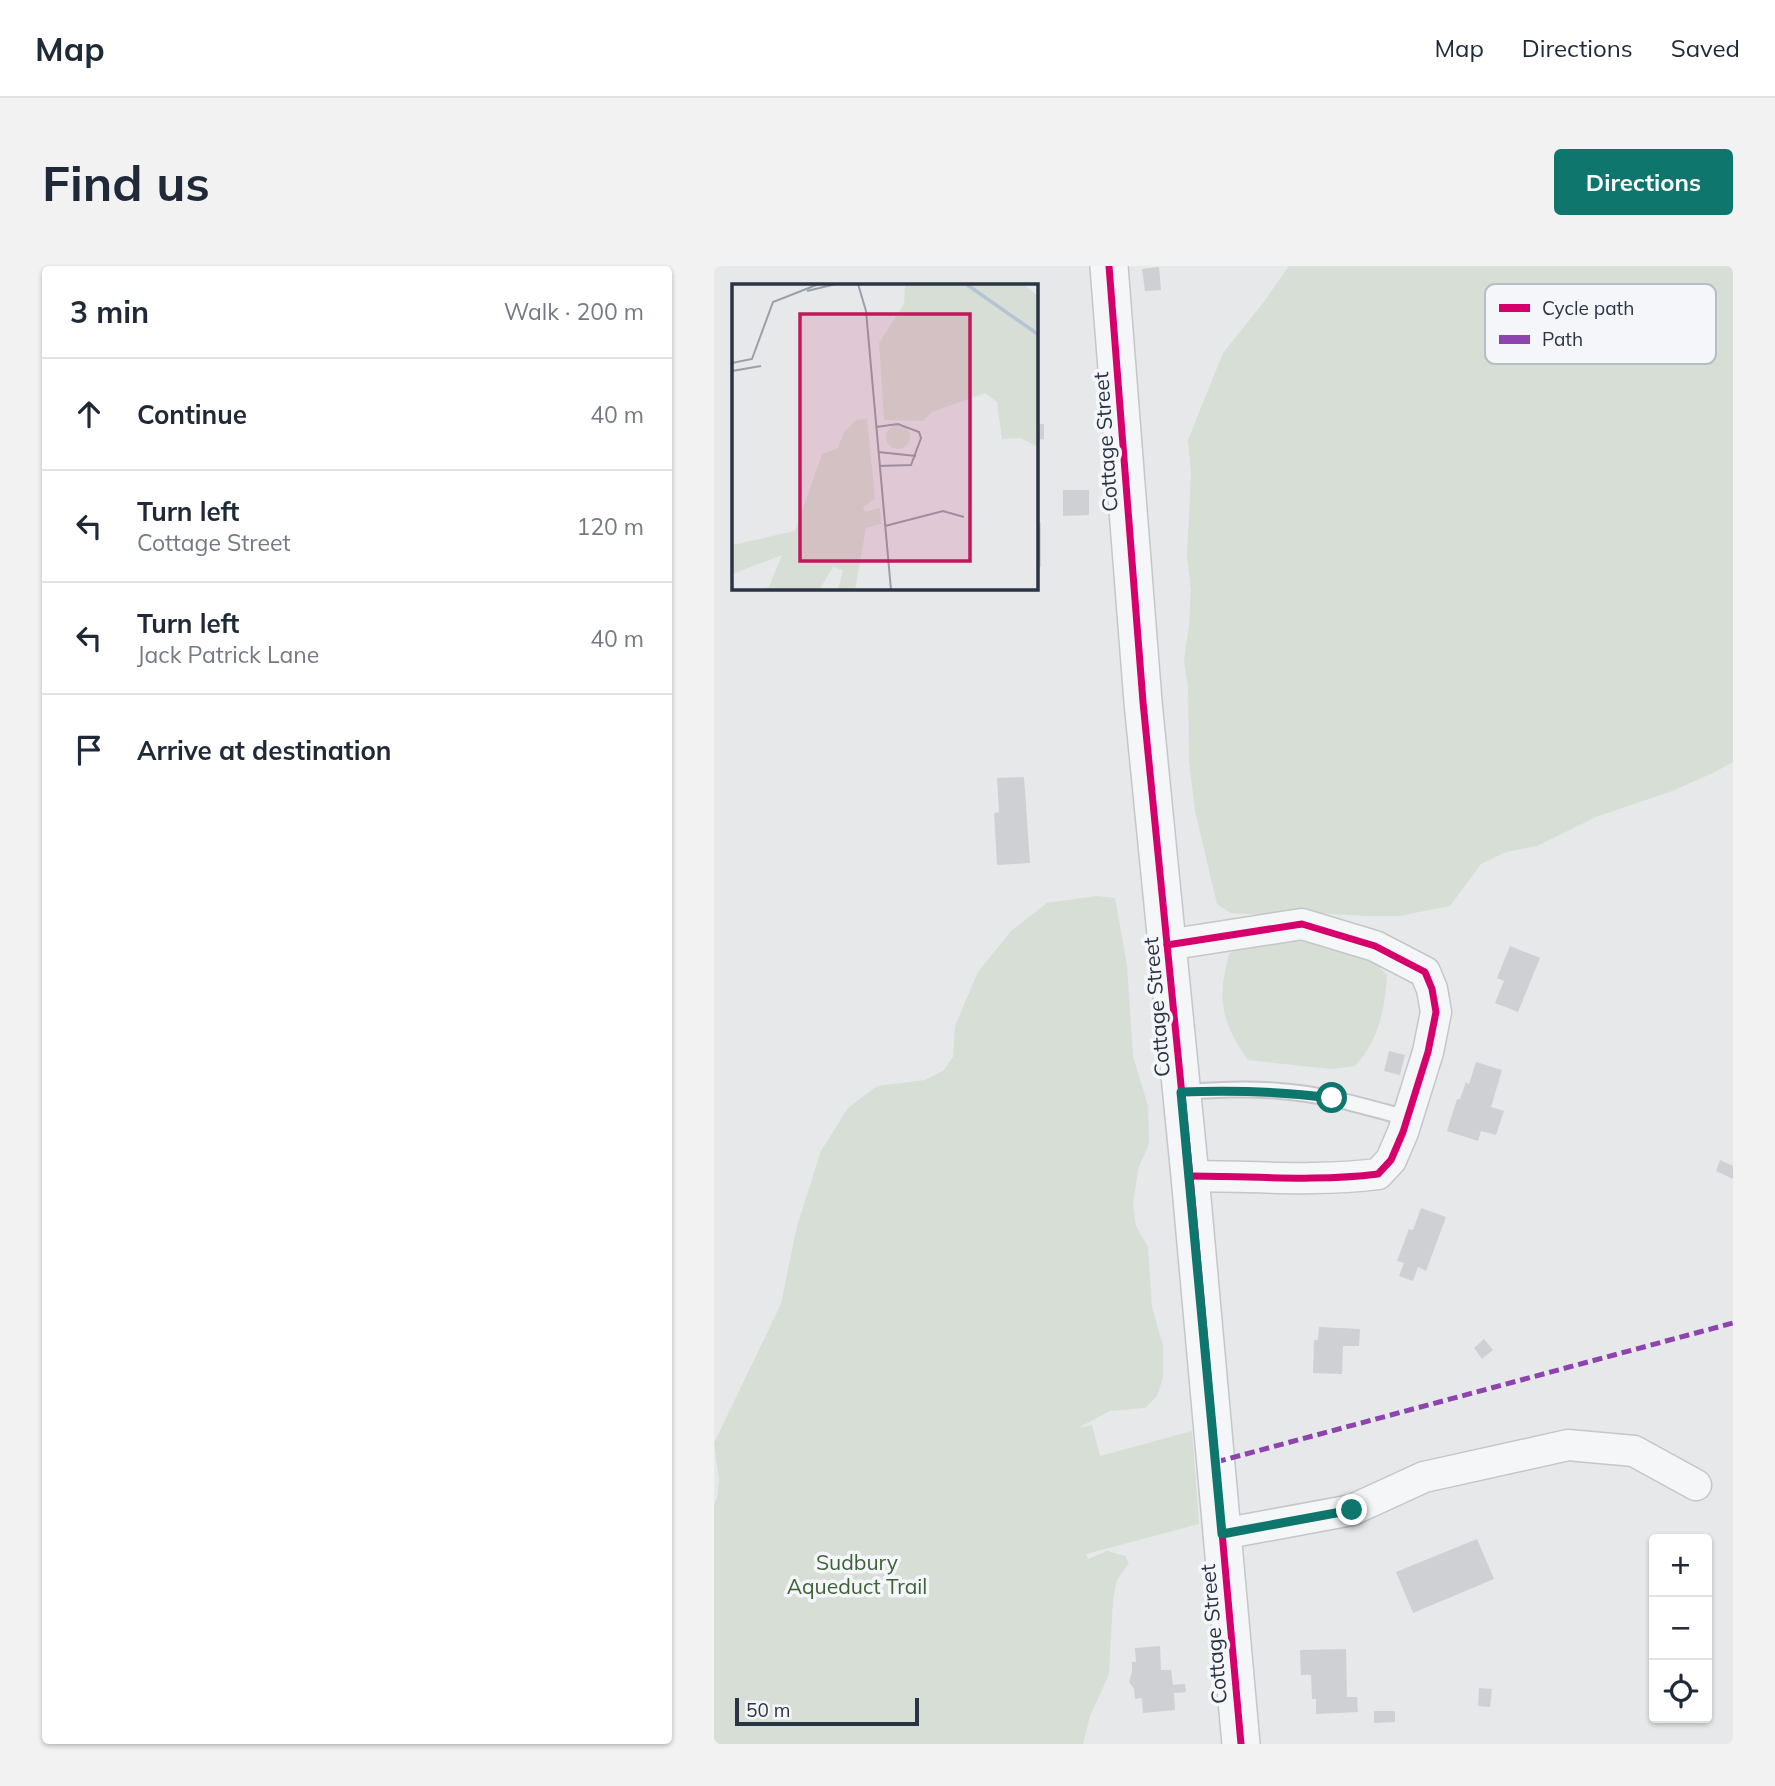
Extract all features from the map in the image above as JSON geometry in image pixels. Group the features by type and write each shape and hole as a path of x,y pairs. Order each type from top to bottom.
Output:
{"street":[{"name":"Cottage Street","path":"1109,266 1144,712 1241,1744"},
{"path":"1167,945 1302,924 1375,946 1425,972 1432,989 1436,1012 1428,1052 1408,1118 1391,1160 1378,1174 1288,1180 1189,1176"},
{"path":"1222,1534 1352,1510 1423,1477 1568,1445 1634,1451 1696,1485"}],"lane":[{"path":"1181,1092 1242,1089 1282,1091 1332,1098 1408,1118"}],"green space":[{"path":"1289,266 1733,266 1733,762 1672,791 1596,817 1537,846 1506,852 1481,864 1450,906 1399,916 1367,916 1297,912 1267,915 1231,913 1217,904 1195,811 1189,761 1188,686 1184,661 1191,590 1187,556 1191,472 1188,440 1223,353"},
{"name":"Sudbury Aqueduct Trail","path":"1096,896 1115,898 1127,966 1133,1056 1148,1106 1149,1144 1138,1169 1133,1205 1136,1226 1148,1247 1152,1307 1163,1346 1163,1378 1157,1396 1145,1408 1110,1411 1078,1428 1092,1425 1100,1456 1192,1431 1199,1524 1086,1554 1088,1559 1107,1551 1125,1556 1129,1563 1117,1580 1113,1599 1109,1674 1090,1716 1083,1744 714,1744 714,1504 719,1480 714,1443 781,1304 797,1226 821,1151 848,1108 877,1086 925,1080 943,1071 953,1057 955,1026 978,972 1011,931 1047,903"},
{"path":"1289,940 1326,943 1354,950 1369,957 1387,975 1379,1024 1370,1046 1355,1066 1331,1069 1248,1060 1232,1034 1224,1010 1223,997 1229,954 1243,945"}],"building":[{"path":"1159,267 1161,290 1145,291 1142,269"},
{"path":"1038,424 1044,424 1044,439 1038,440"},
{"path":"1063,490 1089,490 1089,515 1063,516"},
{"path":"1038,523 1041,523 1041,567 1038,567"},
{"path":"1024,777 1030,863 997,865 994,813 999,812 997,778"},
{"path":"1510,946 1540,958 1518,1012 1495,1003 1504,981 1497,978"},
{"path":"1389,1051 1405,1055 1400,1075 1384,1071"},
{"path":"1476,1062 1502,1070 1491,1107 1504,1111 1496,1135 1481,1131 1478,1141 1447,1131 1457,1099 1460,1099 1466,1082 1469,1084"},
{"path":"1720,1160 1733,1166 1733,1179 1716,1171"},
{"path":"1421,1208 1446,1217 1426,1271 1418,1267 1413,1281 1399,1276 1404,1263 1397,1261 1409,1229 1413,1230"},
{"path":"1319,1327 1360,1329 1359,1346 1343,1346 1342,1374 1313,1373 1314,1340 1318,1340"},
{"path":"1484,1339 1493,1350 1482,1359 1474,1348"},
{"path":"1477,1539 1494,1579 1413,1613 1396,1572"},
{"path":"1160,1646 1161,1670 1171,1670 1173,1685 1185,1684 1186,1692 1174,1693 1175,1710 1143,1713 1142,1698 1135,1699 1134,1689 1129,1682 1132,1662 1136,1662 1135,1648"},
{"path":"1346,1649 1347,1697 1357,1697 1358,1712 1316,1714 1311,1675 1301,1675 1300,1650"},
{"path":"1479,1688 1492,1689 1490,1707 1478,1706"},
{"path":"1374,1711 1395,1711 1395,1722 1374,1723"}],"marked path":[{"path":"1216,1462 1733,1323"}],"cycle path":[{"path":"1109,266 1143,702 1190,1176 1241,1744"},
{"path":"1167,945 1302,924 1375,946 1425,972 1432,989 1436,1012 1428,1052 1403,1132 1391,1160 1378,1174 1307,1178 1190,1176"}],"route":[{"path":"1332,1098 1242,1089 1181,1092 1222,1534 1352,1510"}]}
